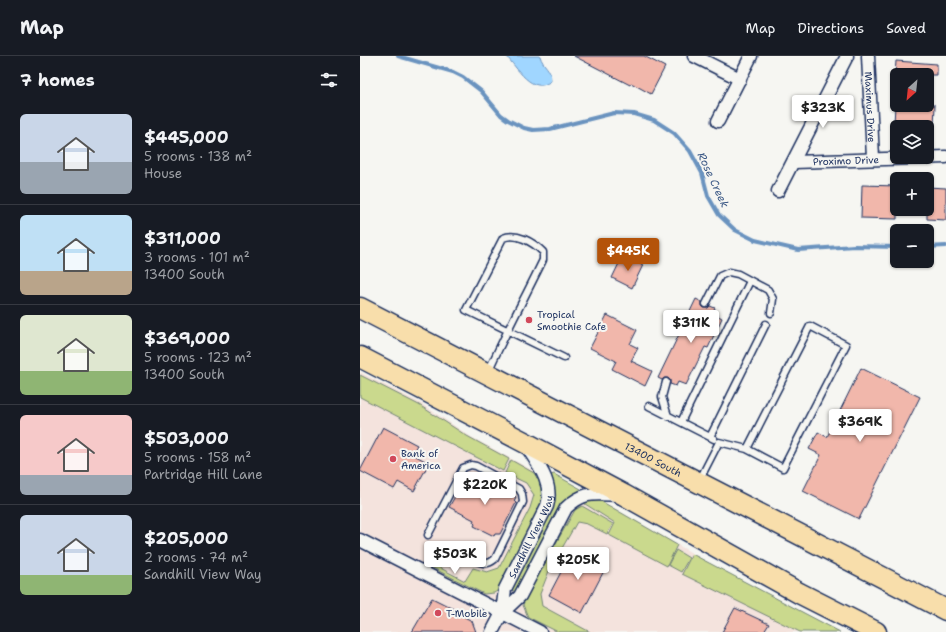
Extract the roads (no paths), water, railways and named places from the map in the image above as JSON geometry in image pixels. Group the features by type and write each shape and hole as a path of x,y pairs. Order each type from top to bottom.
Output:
{"main road":[{"name":"13400 South","path":"360,308 946,610"},
{"path":"360,357 624,495 799,593 876,632"}],"street":[{"path":"694,56 740,79"},
{"path":"718,121 751,56"},
{"path":"778,191 847,56"},
{"name":"Maximus Drive","path":"868,56 873,158"},
{"name":"Proximo Drive","path":"794,162 873,158 946,157"},
{"name":"Sandhill View Way","path":"492,632 502,612 505,589 549,500 550,490 545,476 524,442"},
{"name":"Sandhill View Way","path":"502,612 520,596 566,508 574,501 591,494 624,495"},
{"path":"360,540 540,632"}],"lane":[{"path":"488,374 508,331 543,260 543,252 536,245 514,235 503,238 466,310 508,331 564,358"},
{"path":"706,304 720,276 729,272 738,274 768,290 774,298 771,314"},
{"path":"681,422 750,281"},
{"path":"710,437 766,324"},
{"path":"649,406 719,442 747,449 783,468 846,345 810,326 747,449"},
{"path":"666,382 662,397 668,416"},
{"path":"698,482 719,442"},
{"path":"428,535 461,472 467,466 476,466 515,487 522,494 523,502 495,559 484,564 475,560"}],"water":[{"path":"506,56 540,56 550,73 551,81 544,85 531,83 520,73"}],"waterway":[{"name":"Rose Creek","path":"398,56 453,72 463,77 481,91 501,115 524,128 533,130 550,129 614,113 634,114 654,120 674,133 690,151 702,173 708,196 719,215 735,230 755,240 798,250 854,246 890,247"},
{"name":"Rose Creek","path":"934,247 946,246"}],"place":[{"name":"Tropical Smoothie Cafe","path":"529,320"},
{"name":"Bank of America","path":"393,459"},
{"name":"T-Mobile","path":"438,613"}]}
